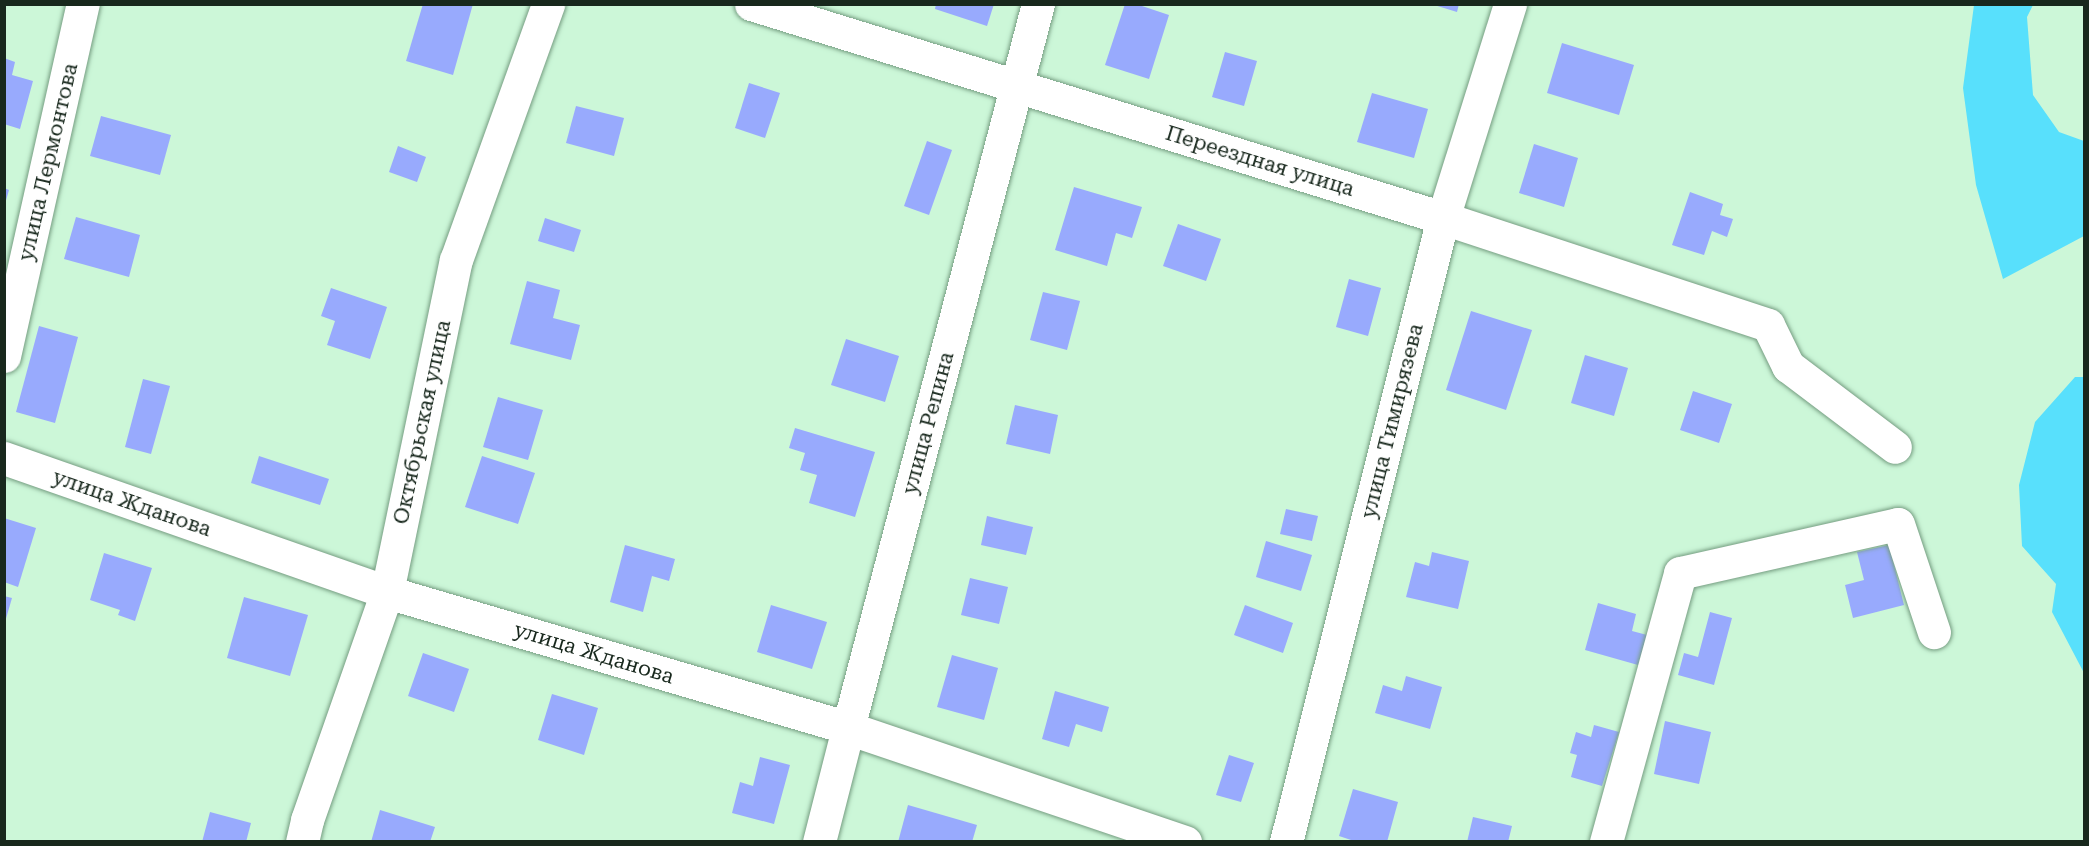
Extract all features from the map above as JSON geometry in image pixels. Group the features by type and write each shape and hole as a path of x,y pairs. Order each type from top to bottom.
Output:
{"street":[{"name":"улица Лермонтова","path":"4,356 83,4"},
{"name":"Октябрьская улица","path":"302,842 307,820 387,592 456,260 548,4"},
{"name":"Переездная улица","path":"751,4 1443,218 1768,325 1788,366 1895,447"},
{"name":"улица Репина","path":"819,842 1038,4"},
{"name":"улица Тимирязева","path":"1286,842 1443,218 1510,4"},
{"name":"улица Жданова","path":"4,458 387,592 848,728 1185,842"},
{"path":"1606,842 1680,573 1898,524 1934,632"}],"water":[{"path":"1974,5 2033,5 2027,17 2033,95 2059,132 2084,141 2084,236 2003,279 1976,185 1963,88"},
{"path":"2075,377 2084,377 2084,673 2052,612 2056,584 2022,546 2019,485 2035,422"}],"building":[{"path":"423,4 473,4 453,75 406,61"},
{"path":"936,4 994,4 987,26 935,9"},
{"path":"1125,4 1136,4 1169,15 1149,79 1105,65"},
{"path":"1431,4 1459,4 1457,12"},
{"path":"1562,43 1634,65 1619,115 1547,93"},
{"path":"1225,52 1257,61 1244,106 1212,97"},
{"path":"4,58 15,62 12,75 33,81 20,129 4,124"},
{"path":"749,83 780,93 765,138 735,128"},
{"path":"1372,93 1428,109 1414,158 1357,142"},
{"path":"576,106 624,118 614,156 566,143"},
{"path":"101,116 171,135 160,175 90,156"},
{"path":"927,141 952,150 929,215 904,206"},
{"path":"1534,144 1578,158 1564,207 1519,193"},
{"path":"398,146 426,157 417,182 389,172"},
{"path":"1074,187 1142,207 1132,238 1116,233 1107,266 1055,250"},
{"path":"4,188 9,190 5,204 4,204"},
{"path":"1690,192 1723,204 1720,215 1733,219 1727,237 1712,231 1704,255 1672,245"},
{"path":"76,217 140,235 129,277 64,259"},
{"path":"545,218 581,230 574,252 538,241"},
{"path":"1178,224 1221,239 1206,281 1163,266"},
{"path":"1349,279 1381,288 1368,336 1336,327"},
{"path":"527,281 560,290 553,318 580,325 571,360 510,344"},
{"path":"331,288 387,307 370,359 327,345 335,321 321,316"},
{"path":"1043,292 1080,301 1067,350 1030,340"},
{"path":"1471,311 1532,330 1506,410 1446,390"},
{"path":"39,326 78,337 55,423 16,412"},
{"path":"846,339 899,356 885,402 831,385"},
{"path":"1585,355 1628,368 1614,416 1571,403"},
{"path":"143,379 170,386 151,454 125,447"},
{"path":"1693,391 1732,404 1719,443 1680,430"},
{"path":"498,397 543,410 528,460 483,447"},
{"path":"1015,405 1058,415 1050,454 1006,444"},
{"path":"795,428 875,452 855,517 809,503 817,475 800,470 805,453 789,448"},
{"path":"259,456 329,479 320,505 251,483"},
{"path":"482,456 535,473 518,524 465,507"},
{"path":"1286,509 1318,516 1312,541 1280,534"},
{"path":"987,516 1033,527 1026,555 981,545"},
{"path":"4,518 36,528 18,587 4,582"},
{"path":"1266,541 1312,555 1301,591 1256,577"},
{"path":"625,545 675,559 669,581 652,576 643,612 610,602"},
{"path":"1889,545 1904,605 1853,618 1845,585 1864,580 1857,552"},
{"path":"1432,552 1469,561 1458,609 1406,597 1415,562 1429,566"},
{"path":"104,553 152,568 135,621 118,615 120,610 90,600"},
{"path":"970,578 1008,587 999,624 961,615"},
{"path":"4,596 12,598 5,622 4,622"},
{"path":"244,597 308,615 290,676 227,658"},
{"path":"1598,603 1636,614 1632,631 1647,635 1638,665 1585,650"},
{"path":"771,605 827,622 812,669 757,652"},
{"path":"1245,605 1293,623 1283,653 1234,635"},
{"path":"1710,612 1732,618 1714,685 1678,675 1684,653 1698,657"},
{"path":"423,653 469,669 454,712 408,696"},
{"path":"952,655 998,668 984,720 937,707"},
{"path":"1406,676 1442,687 1430,729 1375,713 1383,685 1402,691"},
{"path":"1055,691 1109,707 1102,732 1076,724 1069,747 1042,739"},
{"path":"552,694 598,708 584,755 538,740"},
{"path":"1665,721 1711,732 1699,784 1654,774"},
{"path":"1594,725 1619,732 1602,786 1571,777 1577,755 1570,753 1576,732 1591,737"},
{"path":"1229,755 1254,763 1241,802 1216,795"},
{"path":"760,757 790,765 774,824 732,813 740,782 753,786"},
{"path":"1353,789 1398,802 1387,842 1357,842 1339,836"},
{"path":"908,805 977,825 972,842 898,842"},
{"path":"380,810 435,827 430,842 371,842"},
{"path":"210,812 251,823 246,842 202,842"},
{"path":"1473,817 1512,826 1508,842 1467,842"}]}
